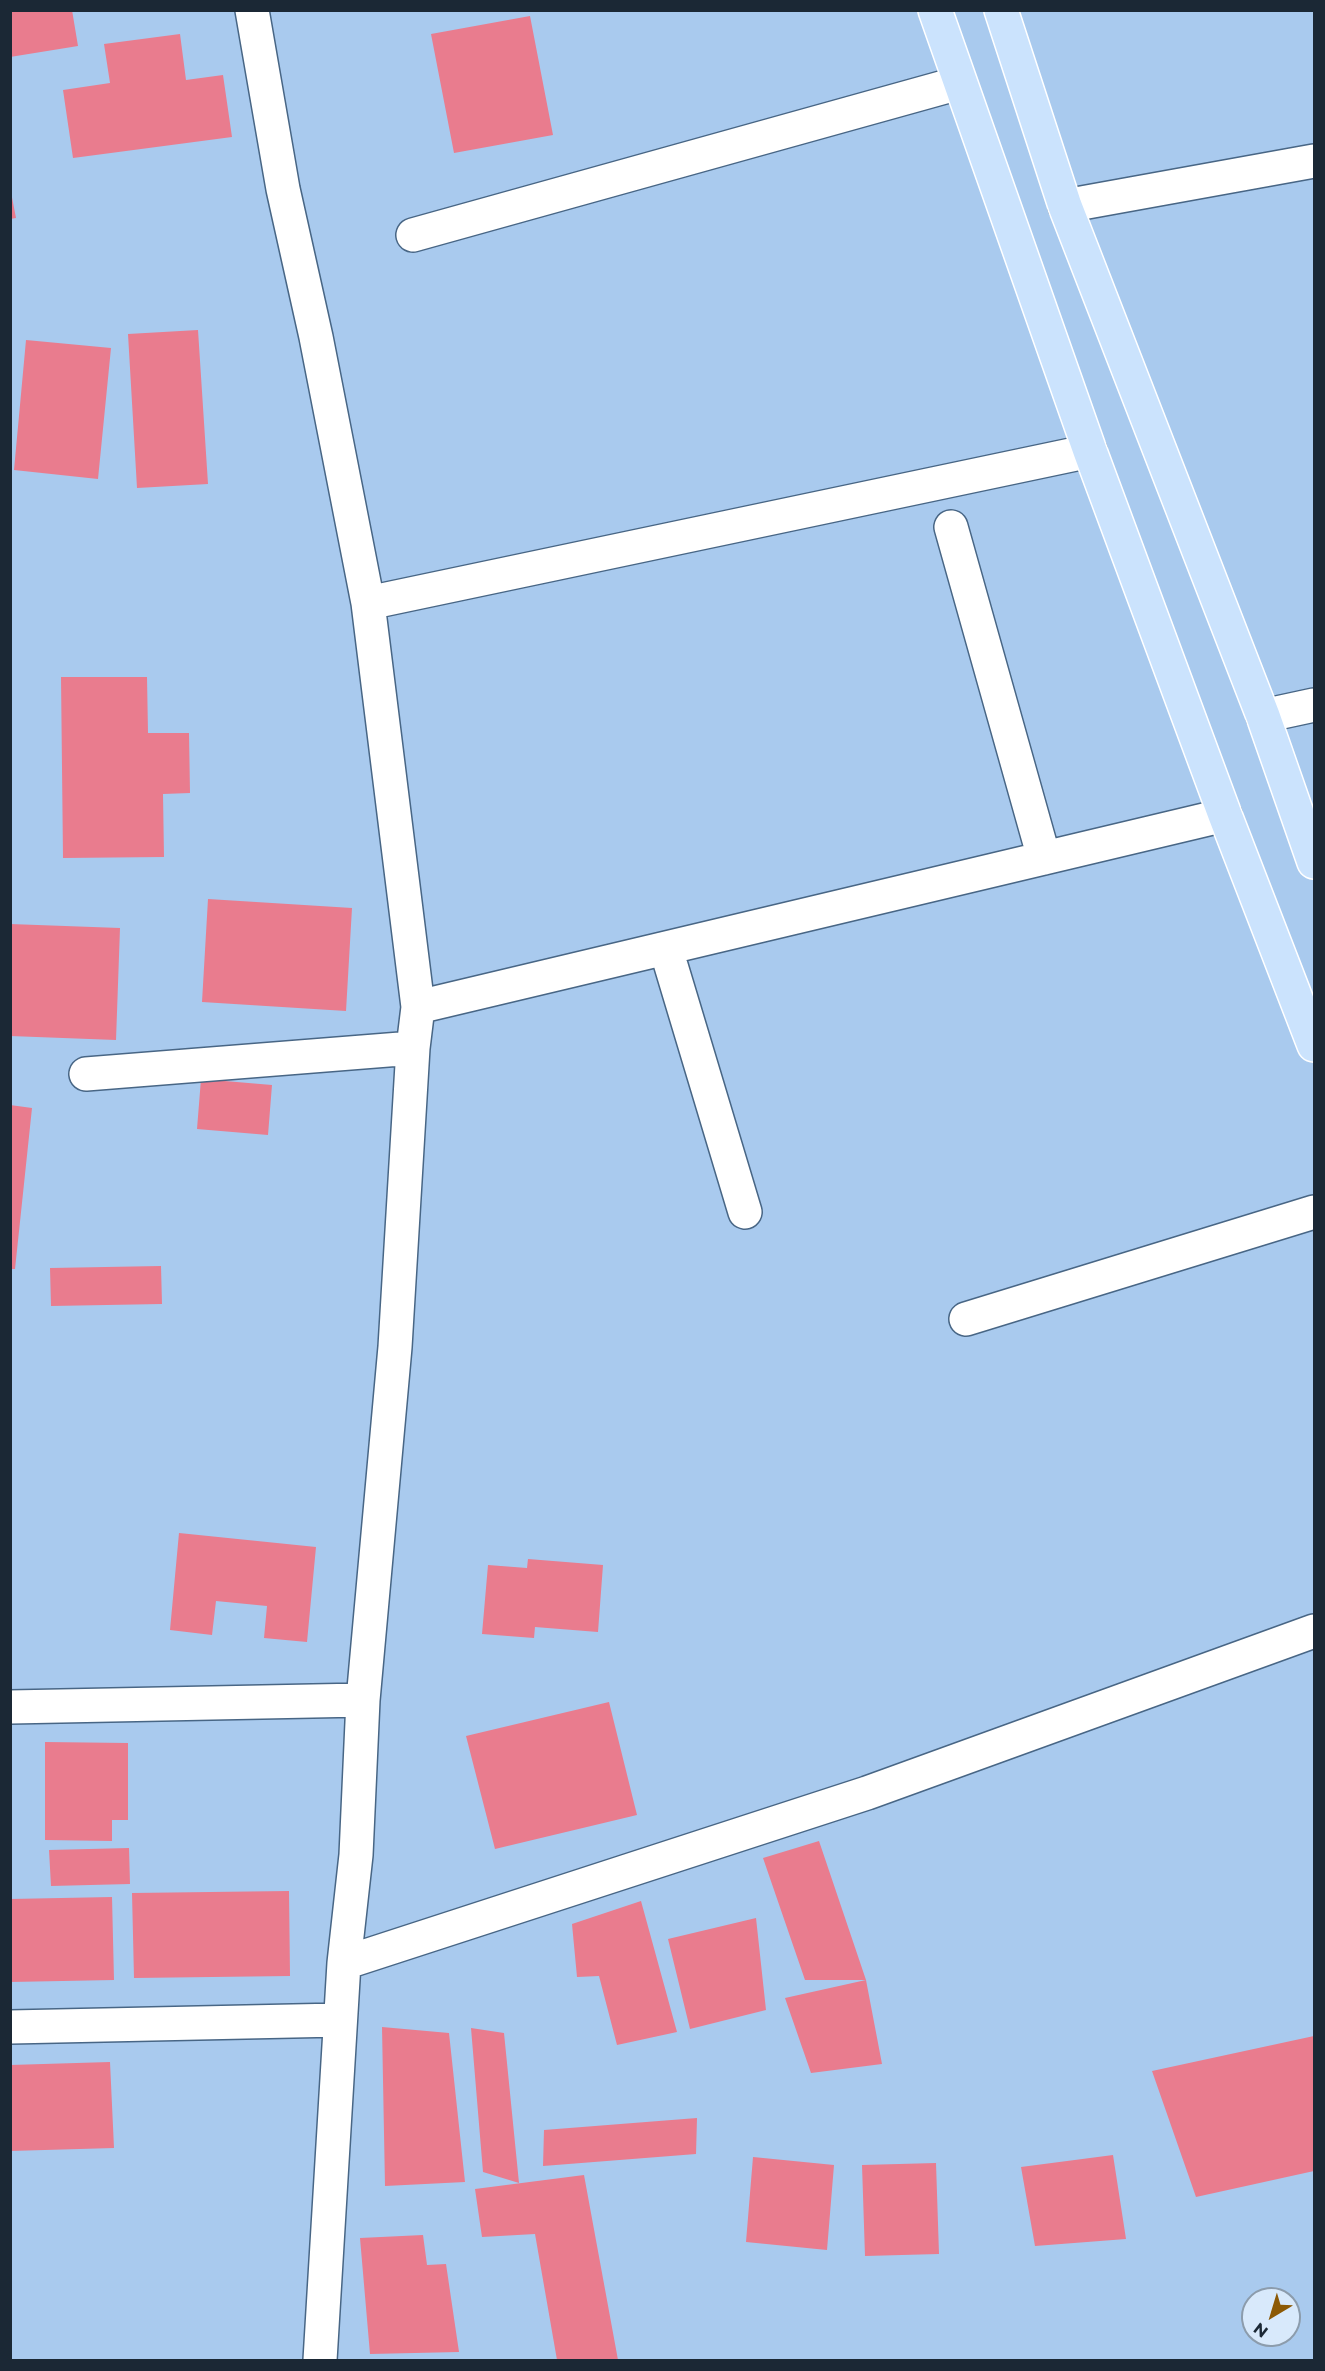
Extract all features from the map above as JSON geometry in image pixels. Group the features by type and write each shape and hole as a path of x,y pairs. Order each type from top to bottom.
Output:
{"main road":[{"path":"935,10 1090,451 1225,815 1314,1045"},
{"path":"1001,10 1065,206 1263,716 1314,862"}],"street":[{"path":"252,10 283,189 316,337 368,603 418,1007 413,1048 395,1347 363,1700 356,1855 344,1963 320,2361"},
{"path":"413,235 959,83"},
{"path":"1065,206 1314,160"},
{"path":"368,603 1090,451"},
{"path":"951,527 1044,858"},
{"path":"1263,716 1314,705"},
{"path":"418,1007 1225,815"},
{"path":"666,949 745,1212"},
{"path":"86,1074 413,1048"},
{"path":"966,1319 1314,1212"},
{"path":"344,1963 867,1793 1314,1631"},
{"path":"10,1707 363,1700"},
{"path":"10,2026 340,2020"}],"building":[{"path":"10,10 72,10 78,46 10,57"},
{"path":"530,16 553,135 454,153 431,34"},
{"path":"180,34 186,80 223,75 232,137 73,158 63,90 110,83 104,44"},
{"path":"10,187 16,218 10,219"},
{"path":"198,330 208,484 137,488 128,334"},
{"path":"26,340 111,348 98,479 14,470"},
{"path":"61,677 147,677 148,733 189,733 190,793 163,794 164,857 63,858"},
{"path":"208,899 352,908 346,1011 202,1002"},
{"path":"10,924 120,928 116,1040 10,1036"},
{"path":"201,1079 272,1085 268,1135 197,1129"},
{"path":"10,1105 32,1108 15,1269 10,1269"},
{"path":"161,1266 162,1304 51,1306 50,1268"},
{"path":"179,1533 316,1547 307,1642 264,1638 267,1606 216,1601 212,1635 170,1630"},
{"path":"528,1559 603,1565 598,1632 535,1627 534,1638 482,1634 488,1565 527,1568"},
{"path":"609,1702 637,1815 495,1849 466,1736"},
{"path":"45,1742 128,1743 128,1820 112,1820 112,1841 45,1840"},
{"path":"819,1841 866,1980 805,1980 763,1858"},
{"path":"129,1848 130,1884 51,1886 49,1850"},
{"path":"289,1891 290,1976 134,1978 132,1893"},
{"path":"112,1897 114,1980 10,1982 10,1899"},
{"path":"641,1901 677,2032 617,2045 599,1976 577,1977 572,1924"},
{"path":"756,1918 766,2010 690,2029 668,1939"},
{"path":"866,1980 882,2064 811,2073 785,1998"},
{"path":"382,2027 449,2033 465,2182 385,2186"},
{"path":"471,2028 504,2033 519,2183 483,2172"},
{"path":"1314,2036 1314,2171 1196,2197 1152,2071"},
{"path":"110,2062 114,2148 10,2151 10,2065"},
{"path":"697,2118 696,2154 543,2166 544,2130"},
{"path":"1113,2155 1126,2239 1035,2246 1021,2167"},
{"path":"753,2157 834,2165 827,2250 746,2242"},
{"path":"936,2163 939,2254 865,2256 862,2165"},
{"path":"584,2175 618,2360 557,2360 535,2234 482,2237 475,2189"},
{"path":"423,2235 427,2265 446,2264 459,2352 370,2354 360,2238"}]}
